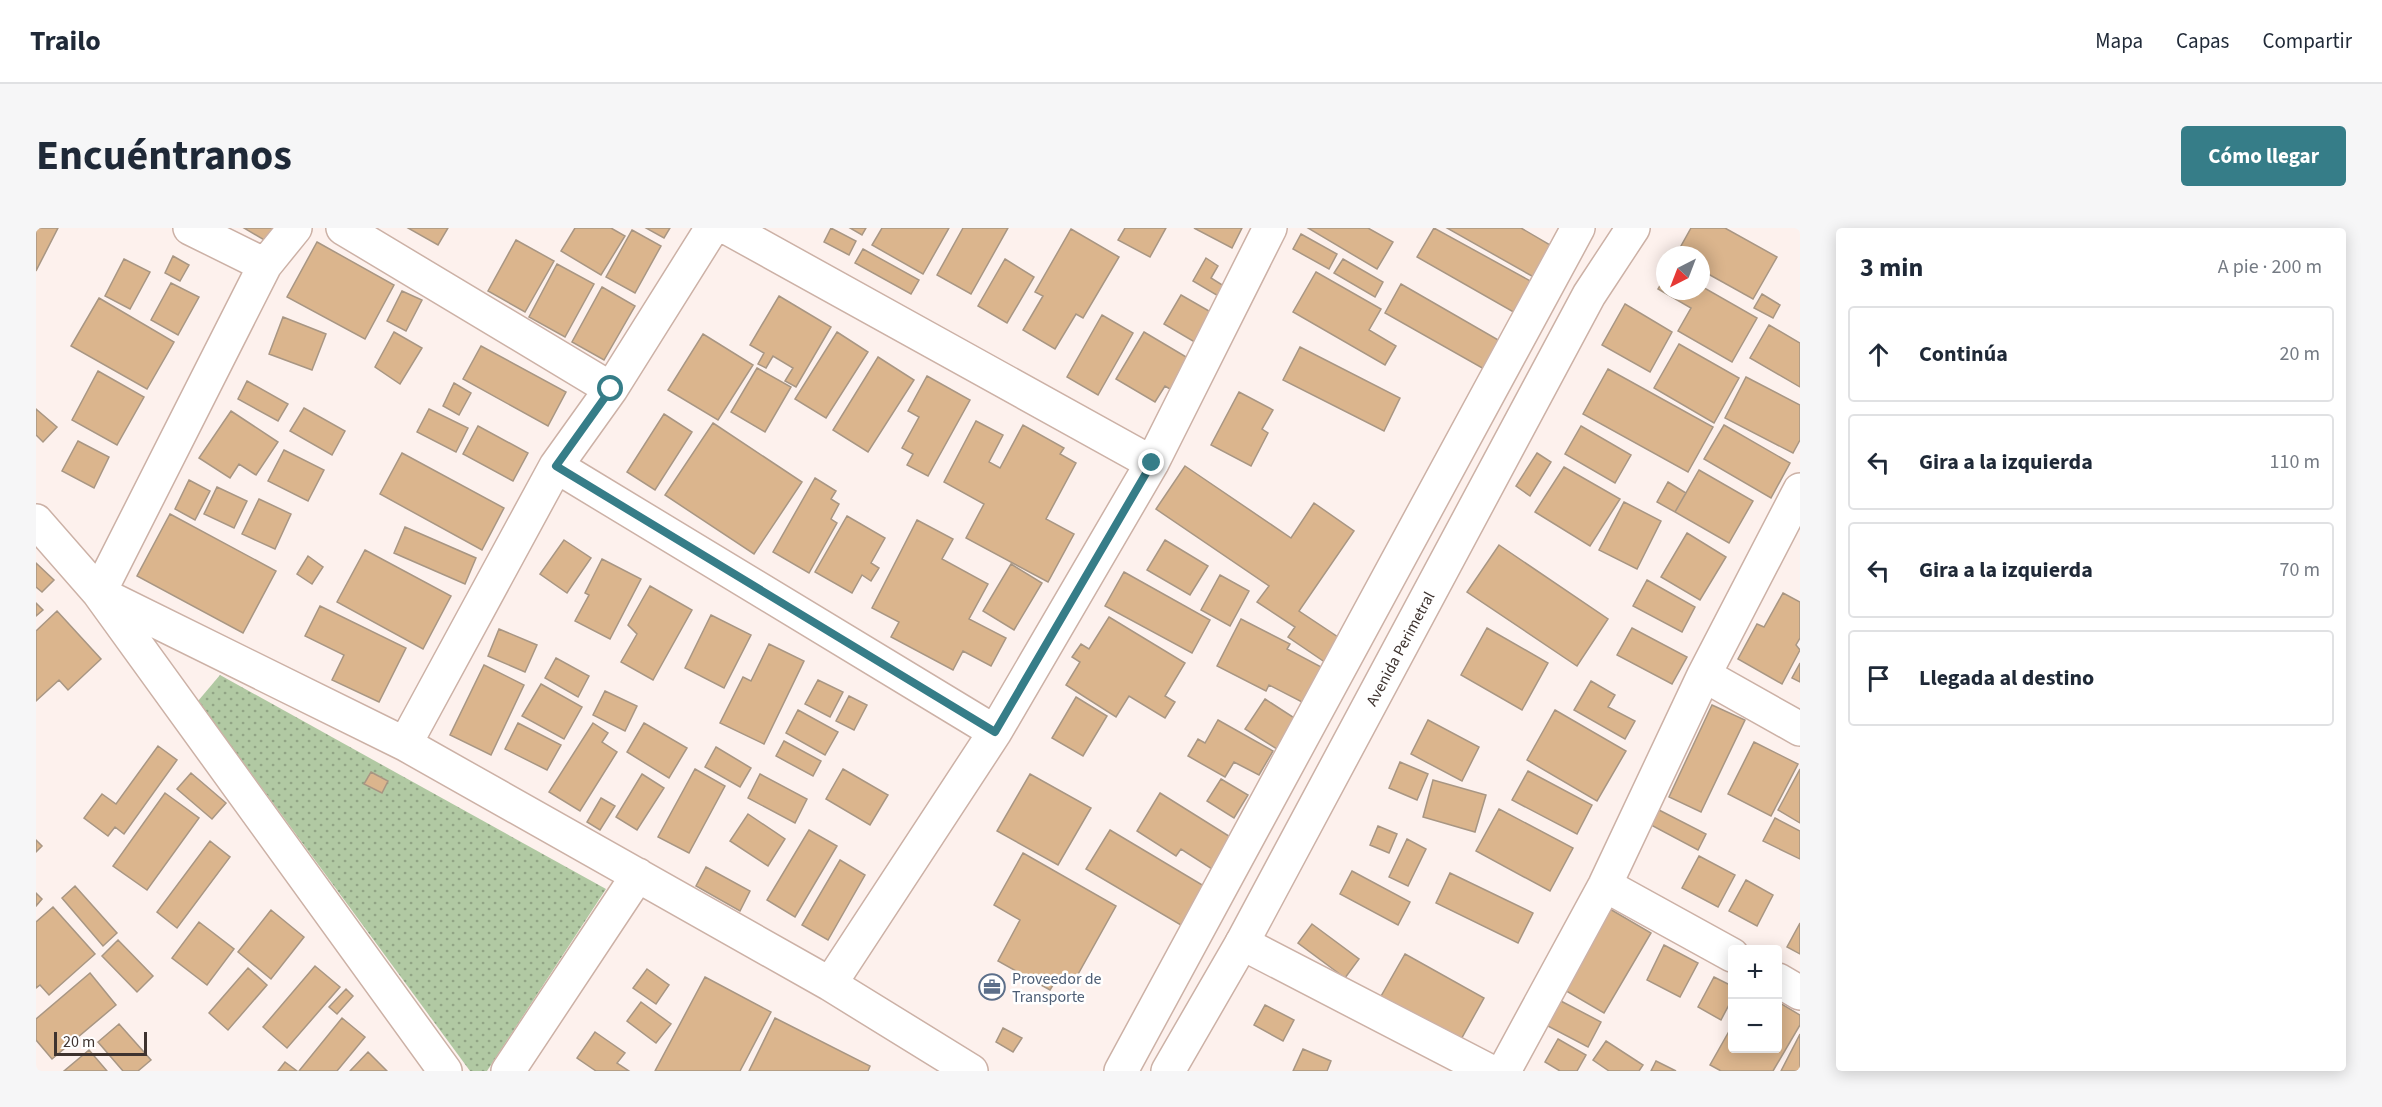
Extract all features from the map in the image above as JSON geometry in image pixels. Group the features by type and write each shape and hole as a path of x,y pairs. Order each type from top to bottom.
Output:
{"street":[{"path":"190,228 265,265"},
{"path":"99,593 265,265 295,228"},
{"path":"343,228 611,389"},
{"path":"405,744 556,466 611,389 712,228"},
{"path":"728,228 1152,463"},
{"path":"830,984 995,732 1152,463 1270,228"},
{"path":"1121,1071 1578,228"},
{"name":"Avenida Perimetral","path":"1168,1071 1242,943 1589,295 1633,228"},
{"path":"556,466 995,732"},
{"path":"1504,1071 1605,885 1704,675 1800,490"},
{"path":"36,521 99,593 445,1071"},
{"path":"99,593 405,744 830,984 971,1071"},
{"path":"1704,675 1800,729"},
{"path":"508,1071 638,875"},
{"path":"1605,885 1728,953"},
{"path":"1242,943 1490,1071"},
{"path":"1782,982 1800,993"}],"green space":[{"path":"220,675 606,889 487,1071 470,1071 198,701"}],"building":[{"path":"36,228 58,228 36,271"},
{"path":"244,228 281,228 271,244"},
{"path":"408,228 448,228 438,245"},
{"path":"575,228 611,228 625,236 601,275 561,251"},
{"path":"646,228 670,228 664,238"},
{"path":"831,228 856,241 849,255 824,242"},
{"path":"850,228 866,228 862,235"},
{"path":"882,228 949,228 923,274 872,245"},
{"path":"963,228 1008,228 971,294 937,275"},
{"path":"1125,228 1166,228 1150,257 1118,240"},
{"path":"1194,228 1242,228 1232,248"},
{"path":"1308,228 1368,228 1393,242 1377,269"},
{"path":"1434,228 1534,283 1517,314 1417,257"},
{"path":"1447,228 1521,228 1557,249 1539,280"},
{"path":"1691,228 1725,228 1777,257 1753,299 1710,275 1710,246 1681,246"},
{"path":"1071,229 1119,257 1083,318 1076,314 1055,349 1023,330 1043,296 1035,292"},
{"path":"632,230 661,246 635,293 606,277"},
{"path":"1301,234 1337,254 1329,269 1293,249"},
{"path":"516,240 554,261 525,312 488,291"},
{"path":"317,242 394,285 365,339 287,297"},
{"path":"863,249 919,280 911,294 855,263"},
{"path":"173,256 189,265 180,281 165,273"},
{"path":"1206,258 1218,266 1211,278 1235,293 1230,303 1193,281"},
{"path":"124,259 150,272 130,309 105,296"},
{"path":"1005,259 1034,277 1007,323 978,306"},
{"path":"1343,259 1383,282 1375,297 1334,273"},
{"path":"557,264 594,284 565,337 529,317"},
{"path":"1316,272 1381,309 1369,330 1396,346 1385,365 1293,312"},
{"path":"171,283 199,297 178,335 151,320"},
{"path":"1401,284 1500,341 1484,369 1385,313"},
{"path":"602,287 635,306 604,360 572,342"},
{"path":"402,291 422,300 406,331 387,321"},
{"path":"1710,291 1757,318 1732,362 1678,331 1691,308 1677,300 1710,300"},
{"path":"1762,294 1780,305 1773,318 1754,308"},
{"path":"1181,295 1216,315 1198,344 1164,324"},
{"path":"779,296 831,327 796,387 785,381 793,368 773,356 766,368 758,364 764,353 750,345"},
{"path":"99,298 174,342 147,389 71,346"},
{"path":"1625,304 1672,332 1650,372 1602,345"},
{"path":"1102,315 1133,333 1098,395 1067,377"},
{"path":"283,317 326,334 312,370 269,354"},
{"path":"1769,325 1800,343 1800,387 1750,358"},
{"path":"394,332 422,348 400,384 375,367"},
{"path":"837,332 868,352 826,418 795,399"},
{"path":"1144,332 1198,364 1180,395 1165,386 1155,402 1116,379"},
{"path":"703,334 753,365 718,420 668,390"},
{"path":"1679,344 1739,378 1714,423 1654,388"},
{"path":"481,346 566,392 548,426 463,379"},
{"path":"1300,347 1400,398 1384,431 1283,380"},
{"path":"878,357 914,380 868,452 833,430"},
{"path":"757,368 791,387 765,432 731,412"},
{"path":"1608,369 1713,427 1688,472 1583,414"},
{"path":"98,371 144,397 117,445 72,420"},
{"path":"927,376 970,400 928,476 907,465 913,454 902,448 919,417 908,411"},
{"path":"1746,377 1800,405 1800,440 1793,453 1725,418"},
{"path":"247,381 288,404 278,421 238,399"},
{"path":"454,383 471,393 459,415 443,406"},
{"path":"1239,392 1273,410 1262,429 1268,433 1251,466 1211,445"},
{"path":"304,408 345,431 332,455 290,431"},
{"path":"36,409 57,427 43,442 36,435"},
{"path":"429,409 468,428 456,452 417,432"},
{"path":"231,411 278,442 256,475 239,464 230,478 199,458"},
{"path":"664,414 692,432 655,490 627,472"},
{"path":"976,421 1003,435 989,462 1000,468 1023,425 1064,448 1060,454 1076,463 1046,519 1074,534 1048,582 966,538 984,504 944,482"},
{"path":"713,423 802,482 754,554 665,495"},
{"path":"1724,425 1790,463 1771,498 1704,459"},
{"path":"478,426 528,453 513,481 463,454"},
{"path":"1581,426 1631,455 1615,483 1565,454"},
{"path":"78,441 109,457 94,488 62,471"},
{"path":"284,450 324,470 308,501 268,481"},
{"path":"402,453 504,508 482,550 380,494"},
{"path":"1537,453 1551,462 1530,496 1516,486"},
{"path":"1185,466 1291,538 1314,503 1354,531 1299,611 1350,645 1335,669 1288,637 1295,627 1257,602 1269,586 1156,509"},
{"path":"1564,467 1620,499 1590,546 1535,512"},
{"path":"1699,470 1753,501 1729,543 1675,512"},
{"path":"815,478 836,491 831,499 839,504 831,519 837,523 809,573 773,552"},
{"path":"189,480 210,491 195,520 175,509"},
{"path":"1668,482 1686,493 1675,512 1657,502"},
{"path":"217,487 247,501 234,528 204,514"},
{"path":"259,499 291,514 275,549 242,534"},
{"path":"1624,502 1661,521 1637,569 1599,550"},
{"path":"170,514 276,571 243,633 137,576"},
{"path":"847,516 885,538 871,563 879,568 871,581 862,575 852,593 815,572"},
{"path":"917,520 953,539 942,559 988,584 969,619 1006,638 991,666 963,651 953,670 891,637 899,622 872,608"},
{"path":"405,527 476,558 465,584 394,553"},
{"path":"1687,533 1726,557 1700,600 1661,577"},
{"path":"564,540 591,558 567,593 540,574"},
{"path":"1165,540 1208,566 1190,595 1147,570"},
{"path":"1499,545 1608,619 1577,666 1467,592"},
{"path":"365,550 451,596 423,649 337,602"},
{"path":"308,556 323,567 312,584 297,574"},
{"path":"602,559 641,579 610,639 575,621 589,595 585,593"},
{"path":"36,563 54,580 42,592 36,587"},
{"path":"1011,564 1042,583 1014,630 983,611"},
{"path":"1124,572 1210,620 1192,653 1105,606"},
{"path":"1220,575 1249,591 1230,626 1201,610"},
{"path":"1647,580 1695,607 1682,632 1633,606"},
{"path":"650,586 692,610 653,680 621,662 637,634 628,625"},
{"path":"1783,593 1800,602 1800,638 1796,645 1800,650 1782,684 1738,659 1757,624 1764,627"},
{"path":"36,603 43,610 36,616"},
{"path":"320,606 406,648 379,702 332,680 344,655 305,636"},
{"path":"57,611 101,659 68,690 59,680 36,701 36,631"},
{"path":"711,615 751,635 724,688 685,668"},
{"path":"1109,617 1185,663 1165,696 1175,702 1165,718 1129,696 1116,717 1066,685 1080,662 1072,657 1081,644 1089,649"},
{"path":"1241,619 1290,644 1287,649 1323,668 1304,703 1269,685 1266,691 1217,666"},
{"path":"1487,628 1548,663 1522,710 1461,675"},
{"path":"1632,628 1687,657 1672,684 1617,655"},
{"path":"499,629 537,645 525,672 488,656"},
{"path":"769,644 804,661 764,744 720,723 743,677 751,681"},
{"path":"556,658 589,676 578,697 545,678"},
{"path":"1800,663 1800,682 1792,678"},
{"path":"484,665 524,685 491,755 450,735"},
{"path":"818,680 843,692 830,717 805,704"},
{"path":"1591,681 1615,695 1608,707 1635,721 1625,739 1574,710"},
{"path":"541,684 582,707 564,739 522,716"},
{"path":"605,691 637,706 625,731 593,715"},
{"path":"849,696 867,705 854,730 836,721"},
{"path":"1076,697 1107,716 1083,756 1052,738"},
{"path":"1265,699 1299,721 1280,751 1245,729"},
{"path":"1712,705 1745,720 1701,812 1669,797"},
{"path":"798,710 838,732 825,755 786,733"},
{"path":"1555,710 1626,751 1597,801 1527,760"},
{"path":"1218,720 1273,751 1259,775 1234,762 1225,777 1188,756 1198,739 1205,743"},
{"path":"1428,720 1479,747 1462,781 1411,754"},
{"path":"518,723 561,745 547,770 505,749"},
{"path":"593,723 608,733 602,742 617,752 580,811 549,792"},
{"path":"644,723 687,748 669,778 627,752"},
{"path":"784,741 821,761 813,776 776,756"},
{"path":"1754,742 1798,764 1771,816 1728,794"},
{"path":"158,746 177,760 124,834 115,827 108,836 84,818 102,794 116,804"},
{"path":"716,747 751,768 740,787 705,767"},
{"path":"1400,762 1428,774 1417,800 1389,788"},
{"path":"695,769 725,786 689,853 658,837"},
{"path":"843,769 888,795 870,825 826,799"},
{"path":"1800,769 1800,823 1778,810"},
{"path":"1528,771 1592,805 1577,834 1512,800"},
{"path":"371,772 388,781 382,793 364,784"},
{"path":"191,773 226,803 212,819 177,789"},
{"path":"642,774 664,788 637,830 616,817"},
{"path":"760,774 807,799 795,823 748,798"},
{"path":"1030,774 1091,808 1058,865 997,831"},
{"path":"1221,779 1248,795 1234,818 1207,801"},
{"path":"1433,780 1486,795 1475,832 1423,817"},
{"path":"165,793 199,818 147,890 113,866"},
{"path":"1160,793 1232,838 1212,869 1181,849 1176,856 1137,831"},
{"path":"601,798 615,806 600,830 587,822"},
{"path":"1499,809 1573,848 1550,891 1476,851"},
{"path":"1659,810 1706,834 1698,850 1651,825"},
{"path":"748,814 785,839 768,866 730,841"},
{"path":"1775,818 1800,831 1800,859 1763,841"},
{"path":"1378,826 1397,834 1389,853 1370,845"},
{"path":"809,830 837,846 795,917 767,900"},
{"path":"1110,830 1214,892 1191,931 1086,869"},
{"path":"1407,839 1426,849 1408,886 1389,877"},
{"path":"36,840 42,846 36,852"},
{"path":"210,841 230,857 177,928 157,912"},
{"path":"1023,853 1116,906 1072,985 1058,977 1050,990 998,961 1020,920 994,905"},
{"path":"1699,856 1735,875 1718,907 1682,888"},
{"path":"840,860 865,875 828,940 802,925"},
{"path":"706,867 750,891 740,911 696,886"},
{"path":"1352,871 1410,902 1398,925 1340,894"},
{"path":"1450,873 1533,913 1518,943 1436,903"},
{"path":"1746,880 1773,895 1757,926 1729,911"},
{"path":"75,886 117,933 103,946 62,898"},
{"path":"36,893 42,899 36,906"},
{"path":"1603,905 1651,933 1604,1013 1556,985"},
{"path":"53,907 95,954 49,995 40,985 36,988 36,922"},
{"path":"271,910 304,937 271,979 238,952"},
{"path":"199,922 234,949 207,985 172,958"},
{"path":"1800,923 1800,954 1787,947"},
{"path":"1312,924 1359,959 1345,978 1298,943"},
{"path":"118,940 153,976 137,992 102,956"},
{"path":"1664,945 1698,963 1680,997 1647,980"},
{"path":"1405,954 1484,998 1459,1043 1380,998"},
{"path":"315,966 340,987 287,1048 263,1027"},
{"path":"248,968 267,985 228,1030 209,1013"},
{"path":"647,969 669,985 656,1004 633,988"},
{"path":"90,973 116,1005 52,1059 36,1040 36,1019"},
{"path":"705,977 771,1012 740,1071 655,1071"},
{"path":"1714,977 1728,984 1728,1007 1721,1020 1698,1007"},
{"path":"346,989 353,996 337,1014 329,1007"},
{"path":"1557,999 1601,1022 1588,1047 1544,1024"},
{"path":"641,1002 671,1024 656,1043 627,1021"},
{"path":"1782,1004 1800,1015 1800,1025 1773,1071 1721,1071 1710,1065 1728,1033 1728,1053 1782,1053"},
{"path":"1265,1005 1294,1020 1283,1041 1254,1025"},
{"path":"342,1018 365,1037 337,1071 299,1071"},
{"path":"775,1018 870,1066 868,1071 749,1071"},
{"path":"119,1024 151,1060 138,1071 123,1071 98,1042"},
{"path":"1003,1028 1022,1038 1013,1052 996,1042"},
{"path":"595,1032 625,1053 617,1063 629,1071 596,1071 577,1058"},
{"path":"1800,1034 1800,1071 1781,1071"},
{"path":"1558,1039 1586,1055 1577,1071 1560,1071 1545,1062"},
{"path":"1606,1041 1643,1065 1639,1071 1609,1071 1593,1060"},
{"path":"1303,1049 1331,1061 1327,1071 1293,1071"},
{"path":"89,1050 107,1071 64,1071"},
{"path":"368,1052 387,1071 350,1071"},
{"path":"1656,1061 1676,1071 1651,1071"},
{"path":"285,1062 297,1071 278,1071"}],"place":[{"name":"Proveedor de Transporte","path":"992,987"}],"route":[{"path":"611,389 556,466 995,732 1152,463"}]}
